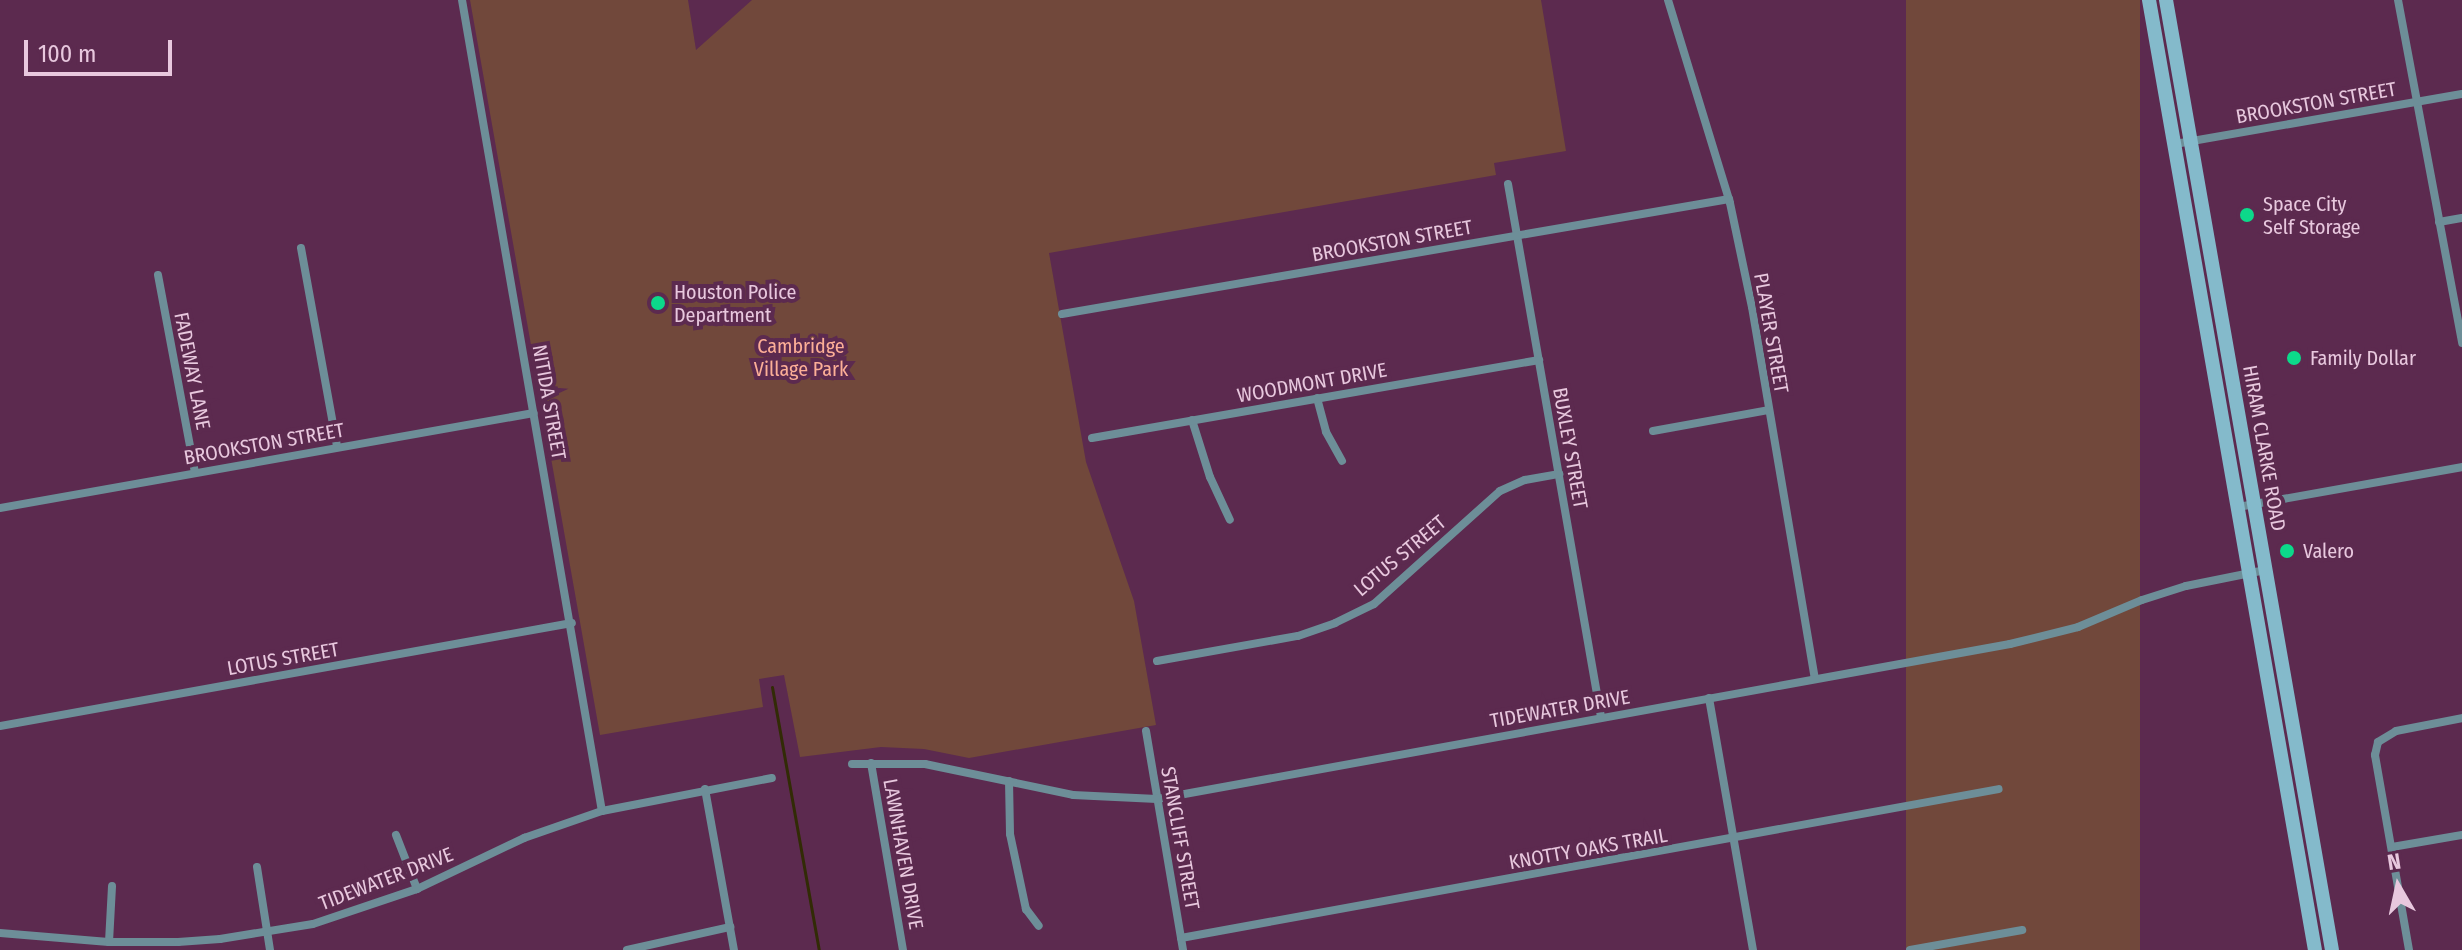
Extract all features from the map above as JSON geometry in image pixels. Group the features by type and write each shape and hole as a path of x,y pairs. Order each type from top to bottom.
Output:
{"main road":[{"name":"HIRAM CLARKE ROAD","path":"2149,0 2182,143 2214,322 2254,504 2332,950"},
{"name":"HIRAM CLARKE ROAD","path":"2166,0 2182,143"},
{"name":"HIRAM CLARKE ROAD","path":"2214,322 2238,507 2315,950"},
{"path":"2280,747 2296,744"},
{"path":"2311,927 2328,923"}],"street":[{"name":"NITIDA STREET","path":"462,0 572,623 602,811"},
{"name":"PLAYER STREET","path":"1668,0 1729,199 1815,678"},
{"path":"2398,0 2462,343"},
{"name":"BROOKSTON STREET","path":"2182,143 2462,94"},
{"name":"BUXLEY STREET","path":"1508,184 1601,717"},
{"name":"BROOKSTON STREET","path":"1062,314 1729,199"},
{"path":"2439,222 2462,218"},
{"path":"301,248 337,447"},
{"name":"FADEWAY LANE","path":"158,275 195,473"},
{"name":"WOODMONT DRIVE","path":"1092,438 1539,360"},
{"path":"1317,398 1326,432 1342,461"},
{"path":"1653,431 1768,410"},
{"name":"BROOKSTON STREET","path":"0,508 534,413"},
{"path":"1192,420 1210,477 1230,520"},
{"path":"2238,507 2462,467"},
{"name":"LOTUS STREET","path":"1157,661 1298,636 1335,623 1374,604 1500,491 1525,480 1559,474"},
{"name":"TIDEWATER DRIVE","path":"852,764 925,764 1073,795 1157,799 2010,644 2078,627 2186,586 2265,570"},
{"name":"LOTUS STREET","path":"0,726 572,623"},
{"path":"1709,698 1753,950"},
{"path":"2409,950 2375,755 2378,742 2396,731 2462,718"},
{"name":"STANCLIFF STREET","path":"1146,731 1183,950"},
{"name":"LAWNHAVEN DRIVE","path":"871,763 903,950"},
{"name":"TIDEWATER DRIVE","path":"0,933 109,942 192,941 267,932 323,921 417,889 524,838 602,811 772,778"},
{"path":"1009,781 1010,834 1026,909 1039,926"},
{"path":"705,789 734,950"},
{"name":"KNOTTY OAKS TRAIL","path":"1181,938 1999,789"},
{"path":"396,835 417,889"},
{"path":"2392,847 2462,835"},
{"path":"257,867 270,950"},
{"path":"109,942 112,886"},
{"path":"627,950 730,927"},
{"path":"1910,950 2022,930"}],"green space":[{"name":"Cambridge Village Park","path":"470,0 688,0 696,50 752,0 1541,0 1566,151 1494,163 1496,175 1049,253 1086,462 1134,601 1156,725 969,758 924,749 881,747 800,757 784,675 759,679 763,707 600,735"},
{"path":"1906,0 2140,0 2140,950 1906,950"}],"waterway":[{"path":"772,687 819,950"}],"place":[{"name":"Space City Self Storage","path":"2247,215"},
{"name":"Houston Police Department","path":"658,303"},
{"name":"Family Dollar","path":"2294,358"},
{"name":"Valero","path":"2287,551"}]}
